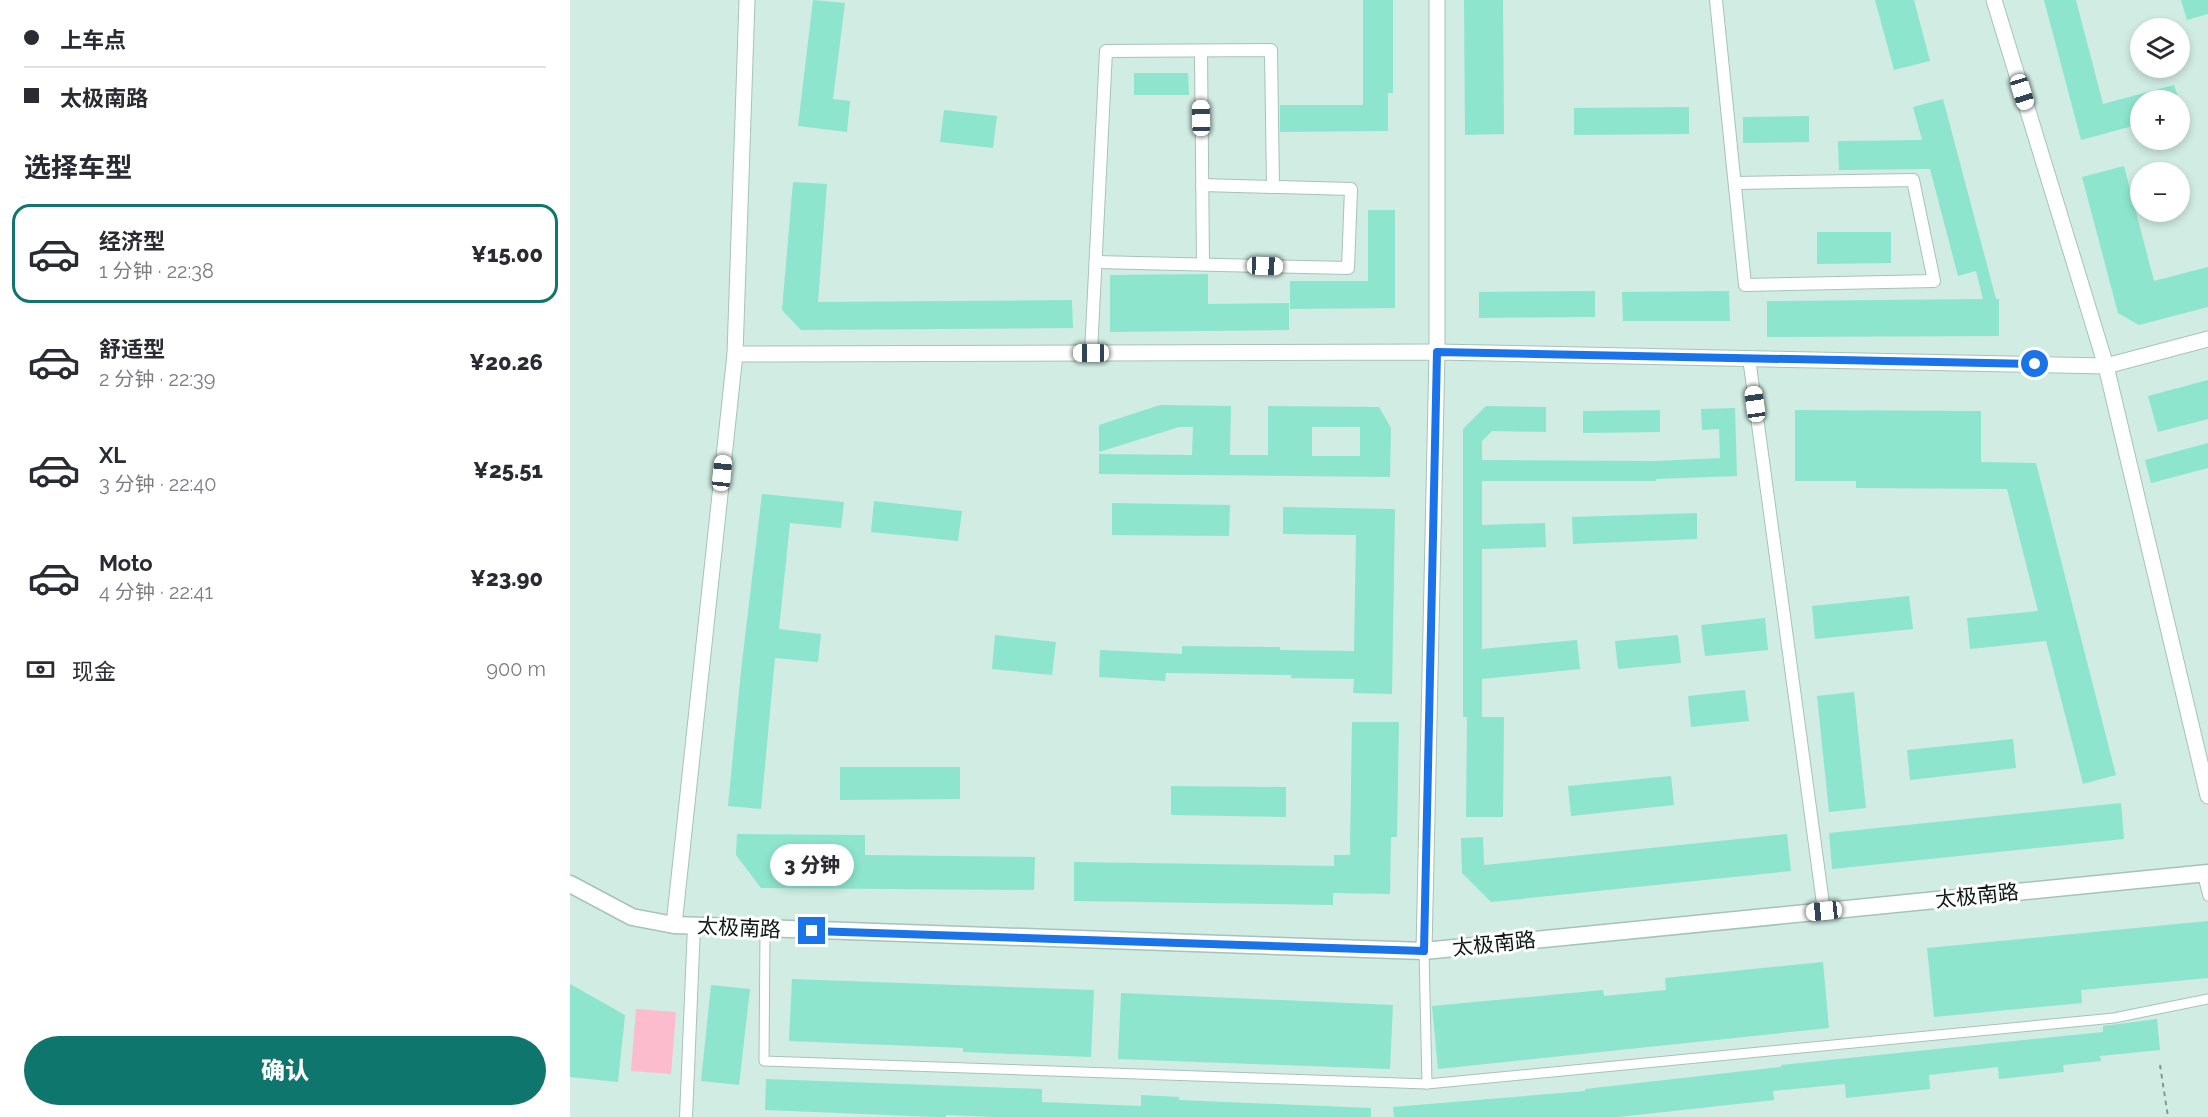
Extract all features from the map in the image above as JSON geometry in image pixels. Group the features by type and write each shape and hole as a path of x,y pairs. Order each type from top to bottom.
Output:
{"main road":[{"name":"太极南路","path":"570,884 632,917 674,925 765,930 1424,951 2205,873"}],"street":[{"path":"674,925 735,354 747,0"},
{"path":"1427,1084 1424,951 1437,352 1437,0"},
{"path":"1716,0 1745,285 1934,280 1913,180 1735,183"},
{"path":"1994,0 2106,366 2208,796"},
{"path":"1091,353 1106,51 1271,50 1273,186"},
{"path":"1201,51 1203,264"},
{"path":"1096,261 1348,268 1351,189 1202,185"},
{"path":"735,354 1437,352 2106,366 2208,339"},
{"path":"1749,358 1824,911"},
{"path":"2205,873 2208,896"},
{"path":"686,1117 694,926"},
{"path":"765,930 764,1061 1427,1084 2114,1018 2208,999"}],"path":[{"path":"2160,1065 2168,1117"}],"shaded area":[{"path":"636,1009 676,1012 671,1074 631,1071"}],"building":[{"path":"813,0 845,3 833,99 850,101 847,132 798,126"},
{"path":"1363,0 1393,0 1393,93 1388,93 1388,131 1280,132 1280,105 1363,105"},
{"path":"1464,0 1503,0 1504,134 1465,135"},
{"path":"1875,0 1914,0 1930,61 1894,70"},
{"path":"2044,0 2076,0 2103,104 2130,97 2130,127 2081,140"},
{"path":"2181,0 2208,0 2208,14 2186,18"},
{"path":"1134,73 1188,73 1189,95 1134,95"},
{"path":"2174,85 2176,90 2155,90"},
{"path":"1943,99 1996,299 1999,299 1999,336 1767,337 1767,301 1983,299 1976,271 1958,276 1930,169 1839,170 1838,141 1922,140 1913,107"},
{"path":"1689,107 1689,134 1574,135 1574,108"},
{"path":"944,110 997,116 993,148 940,142"},
{"path":"1809,116 1809,142 1743,143 1743,117"},
{"path":"2124,166 2130,189 2130,222 2139,222 2154,281 2208,267 2208,307 2139,325 2118,313 2082,177"},
{"path":"793,182 827,184 818,302 1072,300 1073,328 801,330 782,310"},
{"path":"1368,210 1395,210 1395,308 1290,309 1290,281 1368,281"},
{"path":"1817,232 1891,232 1891,263 1817,264"},
{"path":"1208,274 1208,304 1289,303 1289,330 1110,332 1110,275"},
{"path":"1595,291 1595,317 1479,318 1479,292"},
{"path":"1729,291 1730,321 1623,321 1622,292"},
{"path":"2208,380 2208,419 2158,432 2148,396"},
{"path":"1160,405 1231,406 1230,455 1268,455 1268,406 1379,407 1391,428 1390,477 1099,474 1099,454 1192,455 1193,427 1179,427 1099,452 1099,425","holes":["1312,427 1360,427 1360,456 1312,456"]},
{"path":"1486,406 1546,407 1546,432 1492,431 1482,441 1482,460 1656,461 1720,458 1719,429 1702,430 1701,409 1735,408 1737,476 1656,479 1656,481 1482,481 1482,525 1545,523 1546,547 1482,549 1482,649 1577,640 1580,669 1482,679 1482,717 1504,717 1503,817 1466,817 1467,717 1463,717 1463,429"},
{"path":"1660,410 1660,432 1583,433 1583,411"},
{"path":"1795,410 1981,411 1981,462 2036,463 2116,775 2083,784 2046,641 1970,649 1967,618 2038,611 2007,489 1856,488 1856,481 1795,481"},
{"path":"2208,443 2208,468 2151,483 2145,460"},
{"path":"762,494 844,502 841,528 790,523 779,629 821,634 818,662 775,658 761,809 728,806"},
{"path":"874,501 962,511 958,541 871,532"},
{"path":"1112,503 1230,505 1229,536 1112,535"},
{"path":"1283,507 1395,509 1392,694 1353,693 1354,679 1291,678 1291,675 1166,673 1165,681 1099,677 1100,650 1182,654 1182,646 1280,647 1280,650 1354,651 1356,535 1283,534"},
{"path":"1697,513 1697,539 1573,544 1572,517"},
{"path":"1909,596 1913,629 1815,639 1812,606"},
{"path":"1765,618 1768,650 1705,656 1701,625"},
{"path":"995,635 1056,642 1052,675 992,669"},
{"path":"1678,635 1681,663 1618,669 1615,641"},
{"path":"1745,690 1749,721 1691,727 1688,696"},
{"path":"1854,692 1866,808 1829,812 1817,696"},
{"path":"1352,722 1399,722 1397,837 1391,837 1390,894 1333,893 1333,905 1074,901 1074,862 1334,866 1334,855 1350,855"},
{"path":"2013,739 2016,768 1910,780 1907,750"},
{"path":"840,767 960,767 960,799 840,800"},
{"path":"1671,776 1674,805 1571,816 1568,786"},
{"path":"1171,786 1286,787 1286,817 1171,815"},
{"path":"2121,803 2124,839 1832,869 1829,833"},
{"path":"737,834 865,835 865,855 1035,857 1034,890 761,888 736,855"},
{"path":"1787,834 1791,871 1491,902 1462,873 1461,838 1483,837 1484,865"},
{"path":"2208,921 2208,978 2081,990 2082,1003 1934,1017 1927,948"},
{"path":"1823,962 1829,1028 1438,1069 1432,1006 1603,990 1604,996 1666,990 1665,978"},
{"path":"792,979 1094,990 1091,1057 963,1052 963,1048 789,1041"},
{"path":"570,984 625,1015 618,1082 570,1077"},
{"path":"711,985 750,989 739,1085 701,1081"},
{"path":"1121,993 1393,1005 1390,1069 1118,1059"},
{"path":"2157,1019 2160,1050 2100,1056 2101,1061 2063,1065 2064,1072 1999,1079 1998,1067 1929,1075 1930,1089 1846,1098 1845,1084 1773,1091 1774,1100 1618,1117 1394,1117 1393,1107 1585,1091 1585,1089 1781,1067 1781,1065 2103,1032 2103,1026"},
{"path":"766,1079 1042,1089 1042,1102 1141,1106 1141,1095 1179,1097 1179,1100 1371,1108 1371,1117 946,1115 946,1117 937,1117 765,1110"}],"route":[{"path":"812,931 1424,951 1437,352 2035,364"}]}
